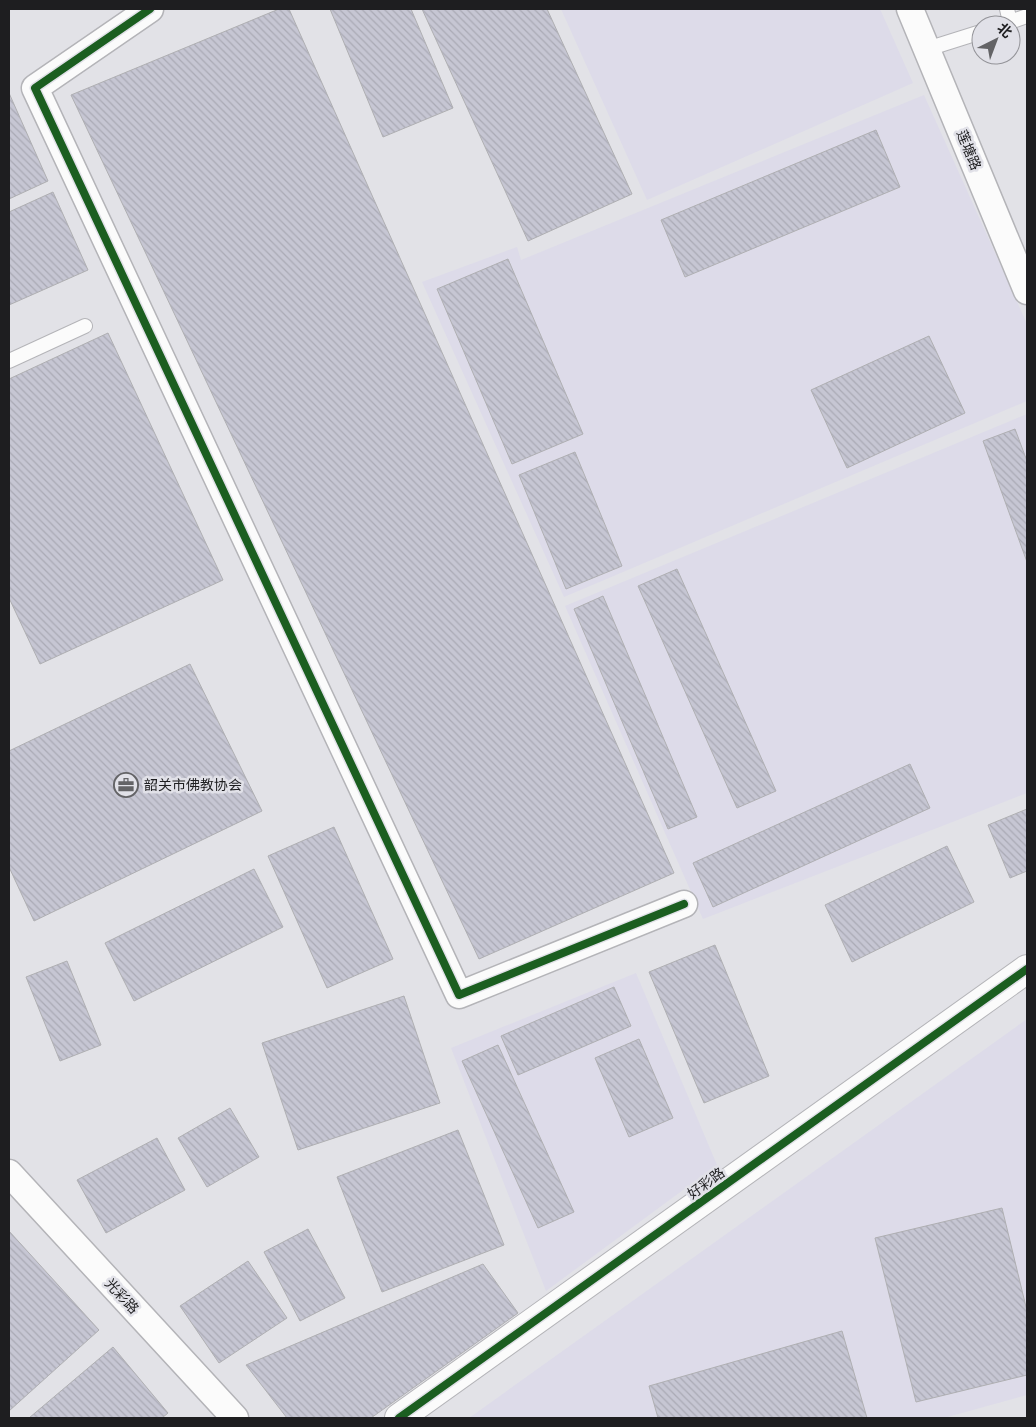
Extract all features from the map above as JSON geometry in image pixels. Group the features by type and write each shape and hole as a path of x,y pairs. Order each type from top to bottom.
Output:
{"street":[{"path":"150,9 35,88 459,995 684,904"},
{"name":"莲塘路","path":"910,9 1018,248 1027,291"},
{"name":"好彩路","path":"398,1418 1027,969"},
{"name":"光彩路","path":"9,1173 235,1418"}],"lane":[{"path":"927,49 971,35"},
{"path":"9,361 85,326"}],"shaded area":[{"path":"561,9 880,9 913,83 647,200"},
{"path":"924,95 1027,324 1027,401 564,597 422,282 517,247 521,260"},
{"path":"1027,414 1027,793 703,919 565,606"},
{"path":"636,973 717,1165 546,1291 451,1048"},
{"path":"1027,1019 1027,1395 944,1418 469,1418"}],"building":[{"path":"279,9 289,9 674,873 479,959 71,95"},
{"path":"330,9 411,9 453,108 383,137"},
{"path":"422,9 547,9 632,194 528,241"},
{"path":"9,93 48,181 9,199"},
{"path":"876,130 900,187 685,277 661,220"},
{"path":"53,192 88,270 9,305 9,212"},
{"path":"508,259 583,434 512,464 437,289"},
{"path":"108,333 223,580 40,664 9,598 9,379"},
{"path":"929,336 965,413 847,468 811,390"},
{"path":"1015,429 1027,461 1027,562 983,441"},
{"path":"575,452 622,566 566,589 519,475"},
{"path":"677,569 776,791 737,808 638,586"},
{"path":"603,596 697,817 668,829 574,609"},
{"path":"190,664 262,811 34,921 9,867 9,751"},
{"path":"910,764 930,808 713,907 693,863"},
{"path":"1027,809 1027,871 1010,878 988,825"},
{"path":"334,827 393,959 327,988 268,856"},
{"path":"947,846 974,902 852,962 825,905"},
{"path":"254,869 283,927 134,1001 105,943"},
{"path":"715,945 769,1076 704,1103 649,972"},
{"path":"67,961 101,1045 60,1061 26,977"},
{"path":"614,987 631,1026 518,1075 501,1036"},
{"path":"404,996 440,1103 298,1150 262,1043"},
{"path":"639,1039 673,1118 629,1137 595,1058"},
{"path":"498,1045 574,1212 538,1228 462,1061"},
{"path":"230,1108 259,1157 207,1187 178,1138"},
{"path":"458,1130 504,1245 382,1292 337,1177"},
{"path":"157,1138 185,1190 106,1233 77,1180"},
{"path":"1002,1208 1027,1311 1027,1375 916,1402 875,1238"},
{"path":"308,1229 345,1298 300,1321 264,1252"},
{"path":"9,1231 99,1330 9,1411"},
{"path":"248,1261 287,1318 219,1363 180,1306"},
{"path":"483,1264 518,1313 371,1418 287,1418 246,1365"},
{"path":"842,1331 867,1418 658,1418 649,1386"},
{"path":"113,1347 168,1413 162,1418 29,1418"}],"cycle path":[{"path":"150,9 35,88 459,995 684,904"},
{"path":"399,1418 1027,969"}],"place":[{"name":"韶关市佛教协会","path":"126,785"}]}
